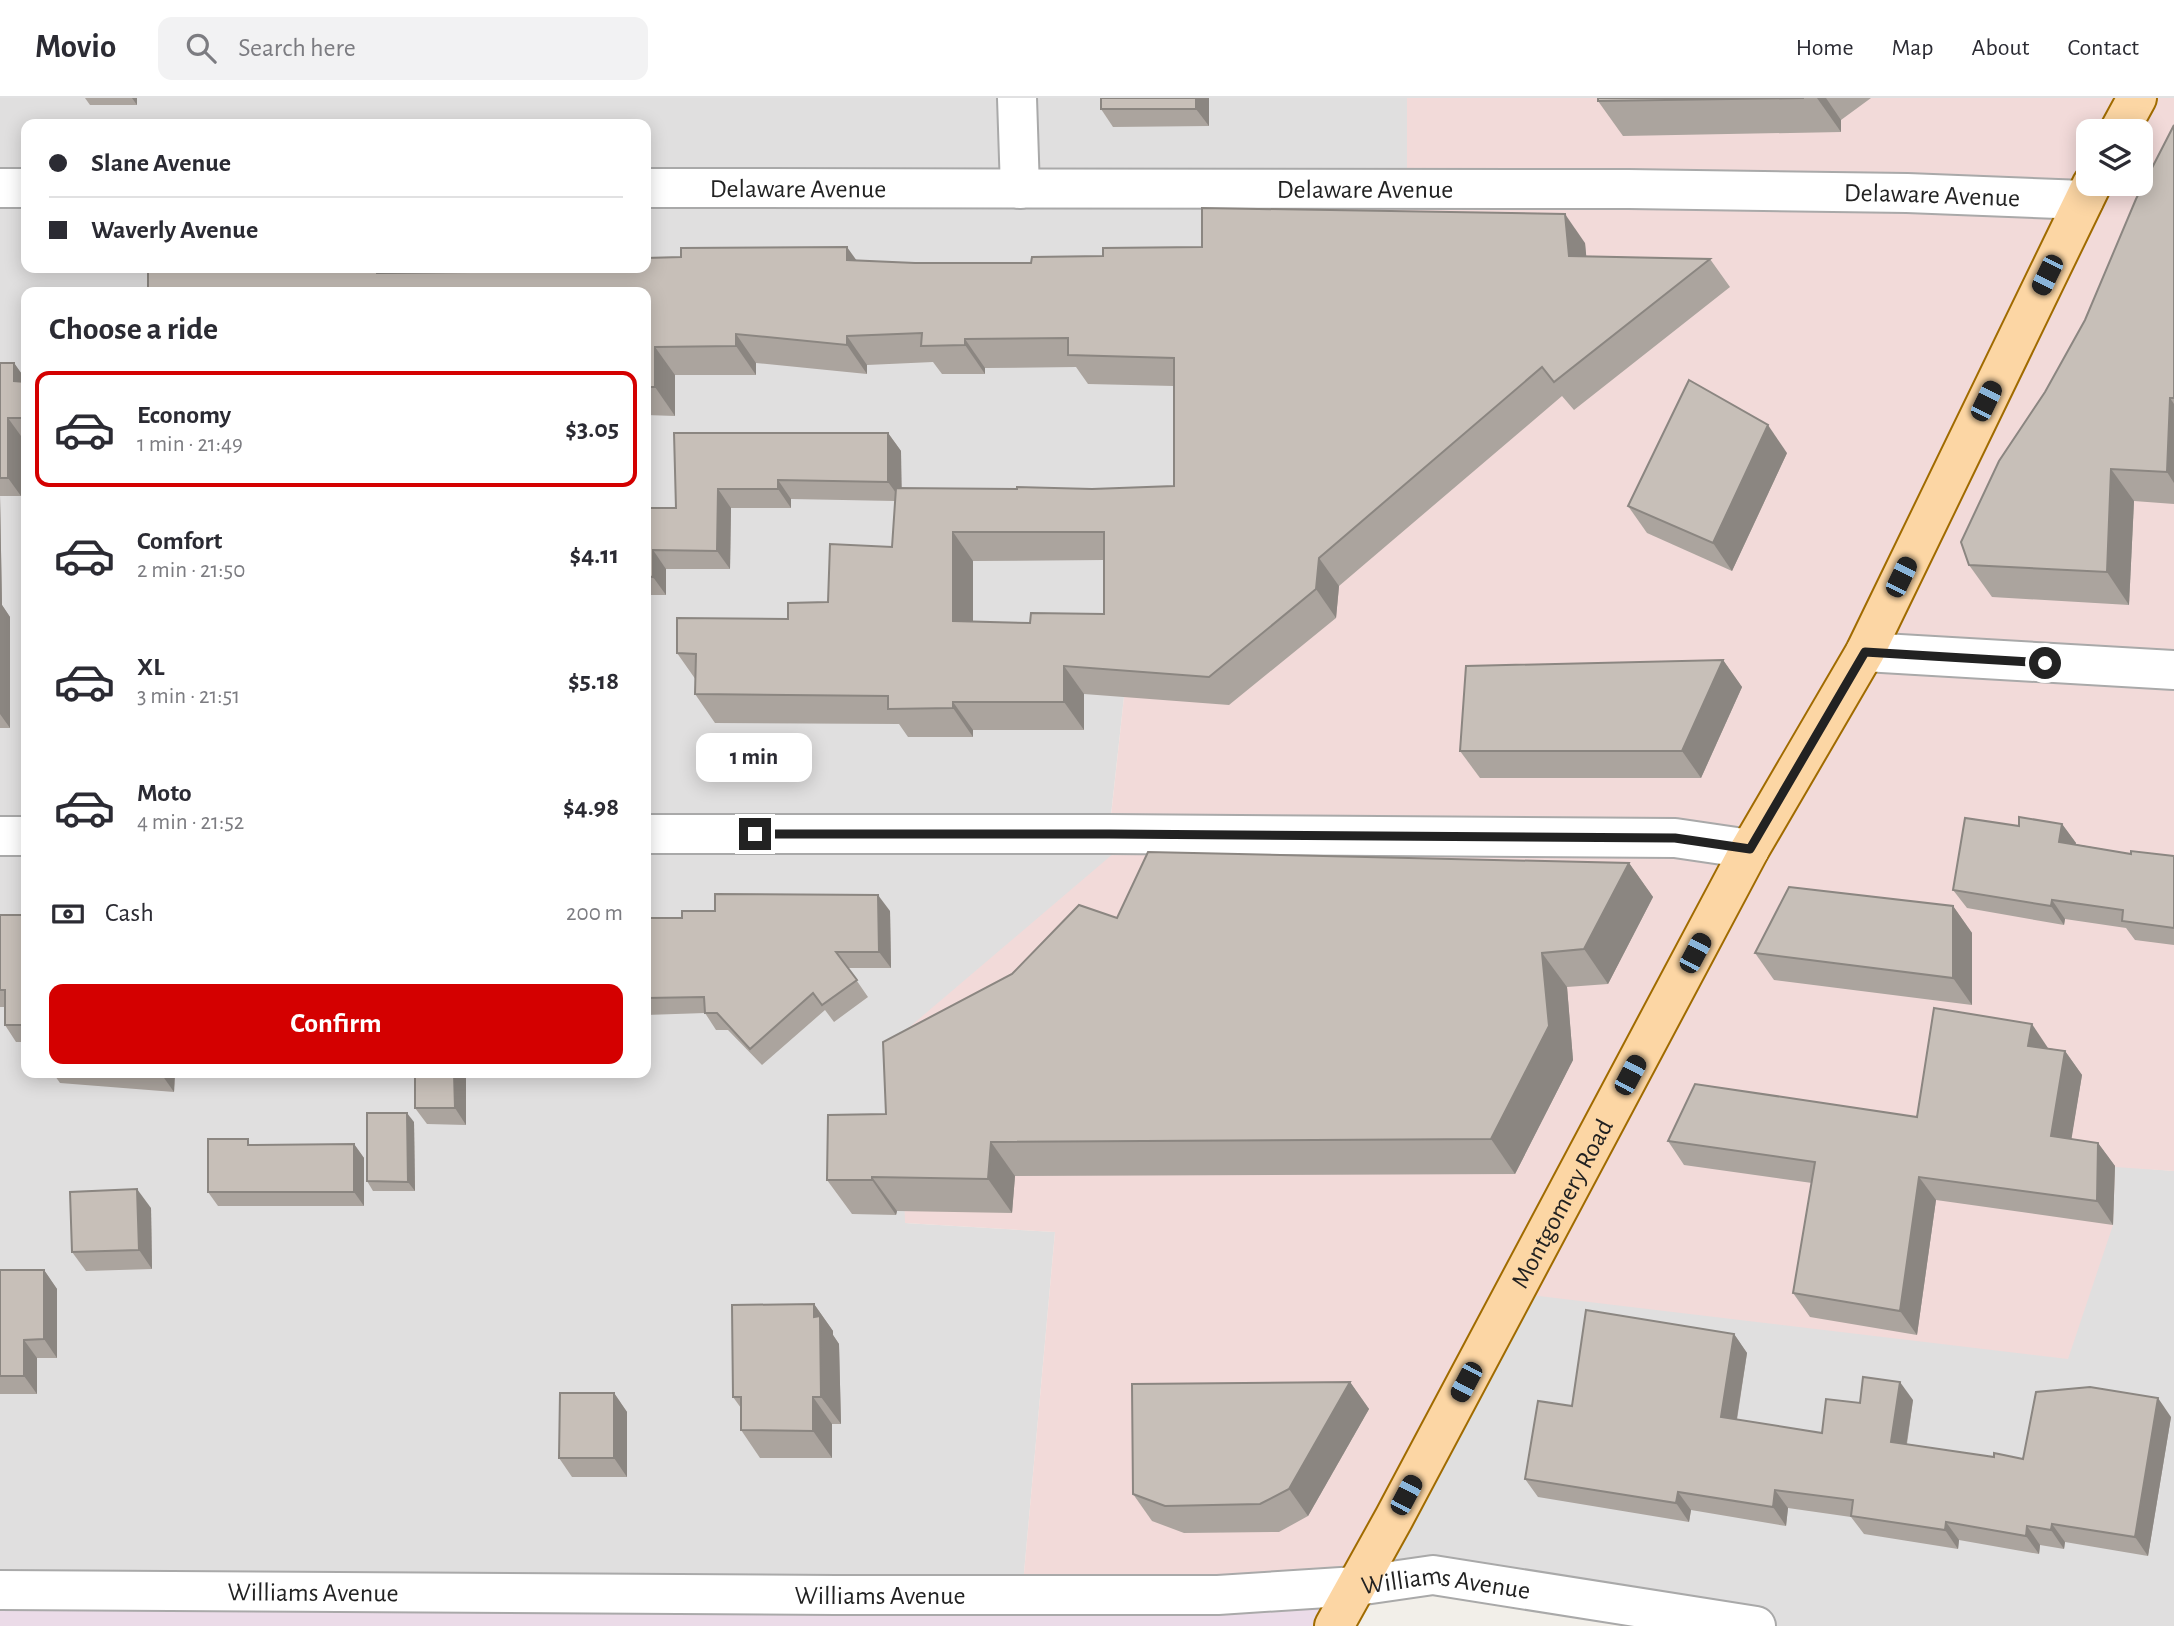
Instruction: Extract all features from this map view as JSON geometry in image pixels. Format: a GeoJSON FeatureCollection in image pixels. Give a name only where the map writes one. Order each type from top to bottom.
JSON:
{"type":"FeatureCollection","features":[{"type":"Feature","properties":{"kind":"main road"},"geometry":{"type":"LineString","coordinates":[[2126,119],[2137,98]]}},
{"type":"Feature","properties":{"kind":"main road","name":"Montgomery Road"},"geometry":{"type":"LineString","coordinates":[[1334,1626],[1750,849],[1865,652],[2086,196]]}},
{"type":"Feature","properties":{"kind":"street"},"geometry":{"type":"LineString","coordinates":[[1017,98],[1020,189]]}},
{"type":"Feature","properties":{"kind":"street"},"geometry":{"type":"LineString","coordinates":[[0,188],[21,188]]}},
{"type":"Feature","properties":{"kind":"street","name":"Delaware Avenue"},"geometry":{"type":"LineString","coordinates":[[651,188],[1629,188],[1907,193],[2076,192]]}},
{"type":"Feature","properties":{"kind":"street"},"geometry":{"type":"LineString","coordinates":[[1865,652],[2174,670]]}},
{"type":"Feature","properties":{"kind":"street"},"geometry":{"type":"LineString","coordinates":[[651,834],[1675,838],[1750,849]]}},
{"type":"Feature","properties":{"kind":"street"},"geometry":{"type":"LineString","coordinates":[[0,836],[21,836]]}},
{"type":"Feature","properties":{"kind":"street","name":"Williams Avenue"},"geometry":{"type":"LineString","coordinates":[[0,1590],[1219,1595],[1357,1587],[1433,1575],[1653,1618],[1756,1626]]}},
{"type":"Feature","properties":{"kind":"shaded area"},"geometry":{"type":"Polygon","coordinates":[[[0,98],[1407,98],[1407,190],[1222,237],[1223,454],[1124,697],[1109,833],[1134,835],[905,1223],[1055,1232],[1022,1595],[0,1591],[0,98]]]}},
{"type":"Feature","properties":{"kind":"shaded area"},"geometry":{"type":"Polygon","coordinates":[[[1407,98],[2174,98],[2174,1171],[2115,1167],[2113,1225],[2068,1359],[1514,1293],[1357,1586],[1022,1595],[1055,1232],[905,1223],[899,1036],[1134,836],[1109,834],[1124,697],[1227,513],[1222,237],[1218,189],[1407,190],[1407,98]]]}},
{"type":"Feature","properties":{"kind":"shaded area"},"geometry":{"type":"Polygon","coordinates":[[[2115,1166],[2174,1171],[2174,1626],[1652,1626],[1655,1611],[1357,1586],[1514,1292],[2113,1225],[2115,1166]]]}},
{"type":"Feature","properties":{"kind":"shaded area"},"geometry":{"type":"Polygon","coordinates":[[[1357,1586],[1334,1626],[0,1626],[0,1591],[1357,1586]]]}},
{"type":"Feature","properties":{"kind":"building"},"geometry":{"type":"Polygon","coordinates":[[[1101,98],[1196,98],[1196,109],[1101,109],[1101,98]]]}},
{"type":"Feature","properties":{"kind":"building"},"geometry":{"type":"Polygon","coordinates":[[[1598,98],[1804,98],[1598,101],[1598,98]]]}},
{"type":"Feature","properties":{"kind":"building"},"geometry":{"type":"Polygon","coordinates":[[[2174,125],[2174,398],[2170,398],[2167,472],[2111,469],[2107,572],[1969,565],[1961,542],[1999,461],[2045,392],[2085,320],[2138,196],[2153,196],[2153,166],[2174,125]]]}},
{"type":"Feature","properties":{"kind":"building"},"geometry":{"type":"Polygon","coordinates":[[[1202,208],[1565,214],[1569,256],[1710,259],[1554,382],[1542,367],[1319,558],[1316,589],[1209,677],[1064,666],[1064,702],[953,702],[953,708],[888,709],[888,696],[695,694],[696,654],[677,653],[677,618],[788,619],[788,603],[828,602],[830,544],[892,547],[896,488],[1092,489],[1174,486],[1174,358],[1068,355],[1068,338],[965,339],[965,345],[921,346],[922,333],[847,336],[847,345],[736,334],[736,346],[655,347],[655,387],[651,387],[651,287],[148,287],[148,273],[651,273],[651,258],[681,257],[681,248],[847,247],[847,260],[1031,263],[1032,257],[1103,256],[1103,248],[1202,247],[1202,208]],[[953,532],[953,621],[1030,623],[1031,613],[1104,614],[1104,532],[953,532]]]}},
{"type":"Feature","properties":{"kind":"building"},"geometry":{"type":"Polygon","coordinates":[[[0,363],[14,363],[14,381],[21,382],[21,418],[8,418],[8,478],[0,478],[0,363]]]}},
{"type":"Feature","properties":{"kind":"building"},"geometry":{"type":"Polygon","coordinates":[[[1689,380],[1768,425],[1713,543],[1628,506],[1689,380]]]}},
{"type":"Feature","properties":{"kind":"building"},"geometry":{"type":"Polygon","coordinates":[[[674,433],[888,433],[888,482],[778,480],[778,489],[718,489],[717,551],[653,550],[651,577],[651,508],[676,508],[674,433]]]}},
{"type":"Feature","properties":{"kind":"building"},"geometry":{"type":"Polygon","coordinates":[[[1723,660],[1682,751],[1460,751],[1466,666],[1723,660]]]}},
{"type":"Feature","properties":{"kind":"building"},"geometry":{"type":"Polygon","coordinates":[[[2019,817],[2062,824],[2059,842],[2131,854],[2131,851],[2174,856],[2174,928],[2122,921],[2123,910],[2052,900],[2051,906],[1953,890],[1965,818],[2019,826],[2019,817]]]}},
{"type":"Feature","properties":{"kind":"building"},"geometry":{"type":"Polygon","coordinates":[[[1148,852],[1629,863],[1584,949],[1542,953],[1549,1026],[1491,1139],[991,1142],[988,1179],[872,1177],[872,1180],[827,1180],[828,1115],[886,1114],[883,1042],[1012,974],[1079,905],[1117,918],[1148,852]]]}},
{"type":"Feature","properties":{"kind":"building"},"geometry":{"type":"Polygon","coordinates":[[[1789,887],[1953,906],[1953,978],[1755,953],[1789,887]]]}},
{"type":"Feature","properties":{"kind":"building"},"geometry":{"type":"Polygon","coordinates":[[[715,894],[878,895],[879,952],[836,952],[857,980],[822,1005],[813,993],[750,1049],[717,1013],[705,1013],[704,997],[651,998],[651,918],[682,918],[682,911],[715,911],[715,894]]]}},
{"type":"Feature","properties":{"kind":"building"},"geometry":{"type":"Polygon","coordinates":[[[0,915],[21,915],[21,1025],[5,1025],[5,990],[0,990],[0,915]]]}},
{"type":"Feature","properties":{"kind":"building"},"geometry":{"type":"Polygon","coordinates":[[[1934,1008],[2032,1024],[2028,1046],[2065,1051],[2051,1136],[2098,1143],[2097,1201],[1919,1177],[1900,1311],[1793,1293],[1815,1162],[1668,1141],[1695,1084],[1917,1117],[1934,1008]]]}},
{"type":"Feature","properties":{"kind":"building"},"geometry":{"type":"Polygon","coordinates":[[[415,1078],[454,1078],[455,1108],[415,1108],[415,1078]]]}},
{"type":"Feature","properties":{"kind":"building"},"geometry":{"type":"Polygon","coordinates":[[[367,1113],[407,1113],[408,1182],[367,1181],[367,1113]]]}},
{"type":"Feature","properties":{"kind":"building"},"geometry":{"type":"Polygon","coordinates":[[[208,1139],[248,1139],[248,1145],[354,1144],[354,1192],[208,1192],[208,1139]]]}},
{"type":"Feature","properties":{"kind":"building"},"geometry":{"type":"Polygon","coordinates":[[[137,1189],[139,1250],[72,1252],[70,1192],[137,1189]]]}},
{"type":"Feature","properties":{"kind":"building"},"geometry":{"type":"Polygon","coordinates":[[[0,1270],[44,1270],[44,1339],[24,1340],[24,1376],[0,1376],[0,1270]]]}},
{"type":"Feature","properties":{"kind":"building"},"geometry":{"type":"Polygon","coordinates":[[[814,1304],[814,1317],[820,1316],[821,1397],[813,1397],[813,1431],[741,1430],[741,1397],[733,1397],[732,1305],[814,1304]]]}},
{"type":"Feature","properties":{"kind":"building"},"geometry":{"type":"Polygon","coordinates":[[[1586,1310],[1734,1334],[1721,1417],[1822,1433],[1826,1399],[1860,1403],[1863,1377],[1900,1382],[1891,1442],[1994,1457],[1994,1453],[2023,1459],[2036,1392],[2090,1387],[2158,1398],[2135,1537],[2052,1524],[2051,1530],[2027,1526],[2026,1536],[1946,1522],[1945,1530],[1851,1516],[1853,1500],[1775,1490],[1773,1507],[1678,1492],[1676,1503],[1525,1479],[1538,1401],[1572,1406],[1586,1310]]]}},
{"type":"Feature","properties":{"kind":"building"},"geometry":{"type":"Polygon","coordinates":[[[1350,1382],[1289,1489],[1260,1504],[1165,1506],[1133,1494],[1132,1384],[1350,1382]]]}},
{"type":"Feature","properties":{"kind":"building"},"geometry":{"type":"Polygon","coordinates":[[[560,1393],[614,1393],[614,1458],[559,1458],[560,1393]]]}},
{"type":"Feature","properties":{"kind":"route"},"geometry":{"type":"LineString","coordinates":[[755,834],[1675,838],[1750,849],[1865,652],[2045,663]]}}]}
